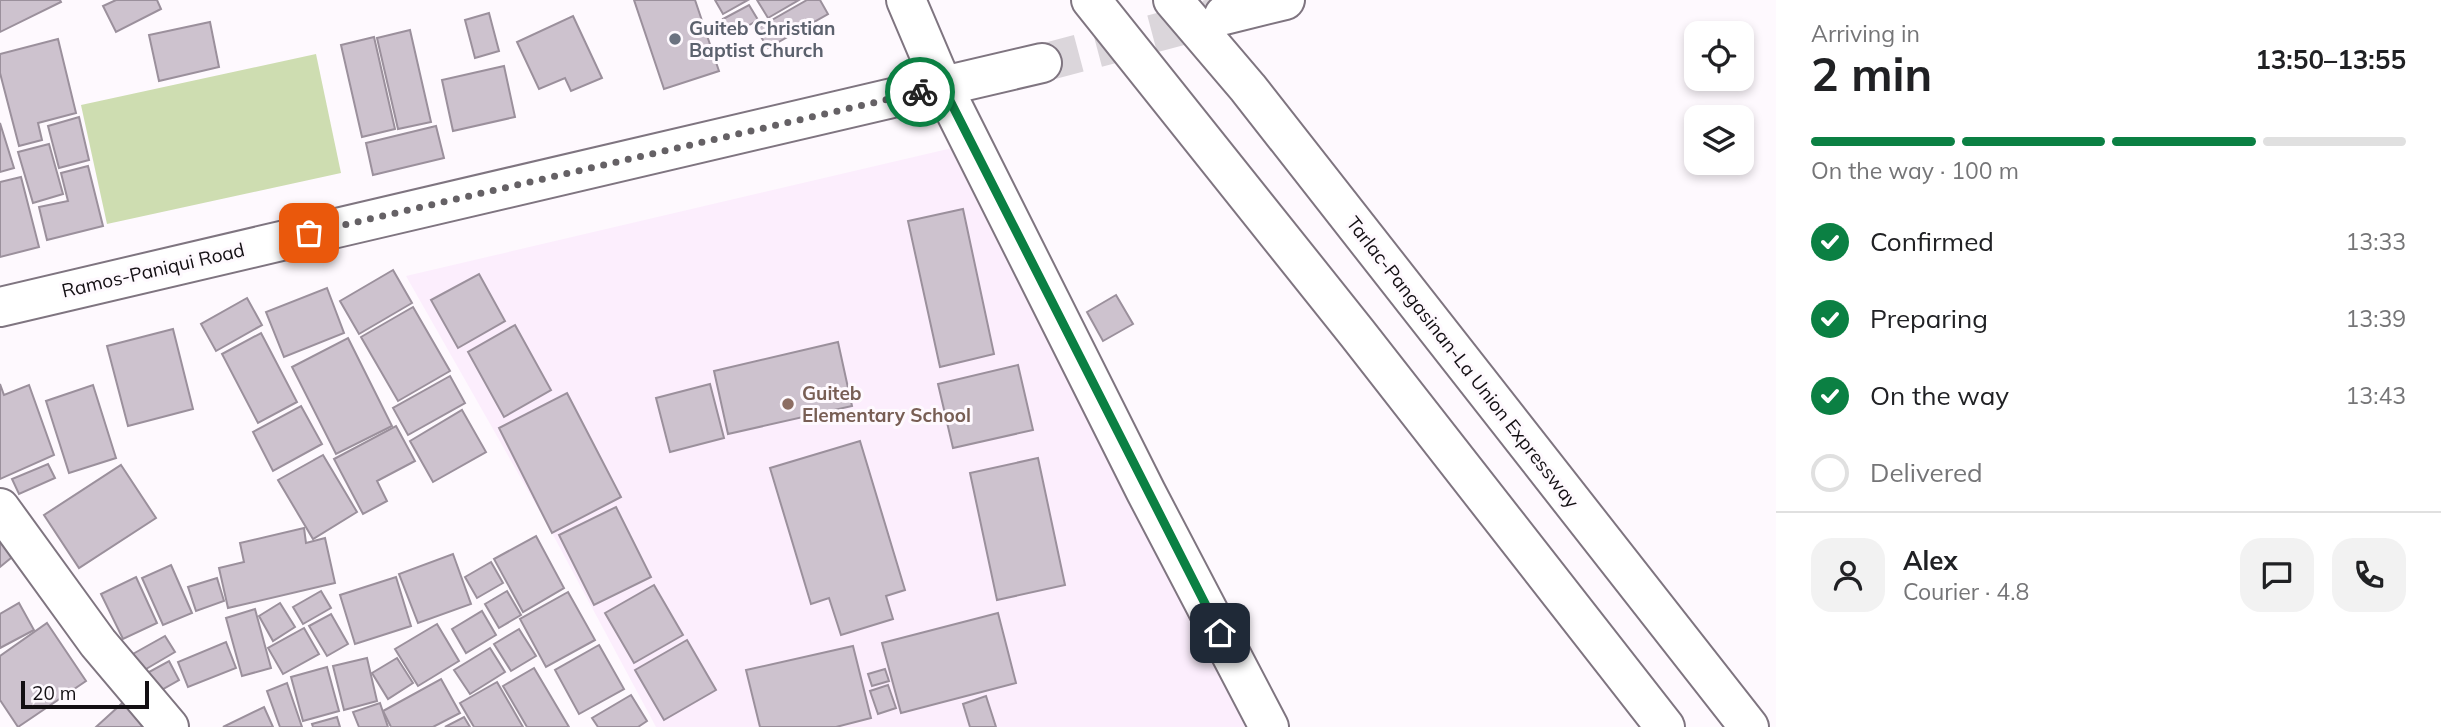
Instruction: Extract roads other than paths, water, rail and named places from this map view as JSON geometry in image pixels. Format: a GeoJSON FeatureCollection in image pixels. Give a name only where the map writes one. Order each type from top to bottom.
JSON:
{"type":"FeatureCollection","features":[{"type":"Feature","properties":{"kind":"main road"},"geometry":{"type":"LineString","coordinates":[[906,0],[943,87],[1146,492],[1269,727]]}},
{"type":"Feature","properties":{"kind":"main road"},"geometry":{"type":"LineString","coordinates":[[1091,0],[1665,727]]}},
{"type":"Feature","properties":{"kind":"main road","name":"Tarlac-Pangasinan-La Union Expressway"},"geometry":{"type":"LineString","coordinates":[[1173,0],[1248,88],[1749,727]]}},
{"type":"Feature","properties":{"kind":"main road"},"geometry":{"type":"LineString","coordinates":[[1224,15],[1285,0]]}},
{"type":"Feature","properties":{"kind":"main road","name":"Ramos-Paniqui Road"},"geometry":{"type":"LineString","coordinates":[[0,307],[1042,63]]}},
{"type":"Feature","properties":{"kind":"main road"},"geometry":{"type":"LineString","coordinates":[[0,508],[98,643],[169,727]]}},
{"type":"Feature","properties":{"kind":"tunnel"},"geometry":{"type":"LineString","coordinates":[[1042,63],[1223,15]]}},
{"type":"Feature","properties":{"kind":"place","name":"Guiteb Christian Baptist Church"},"geometry":{"type":"Point","coordinates":[675,39]}},
{"type":"Feature","properties":{"kind":"place","name":"Guiteb Elementary School"},"geometry":{"type":"Point","coordinates":[788,404]}}]}
